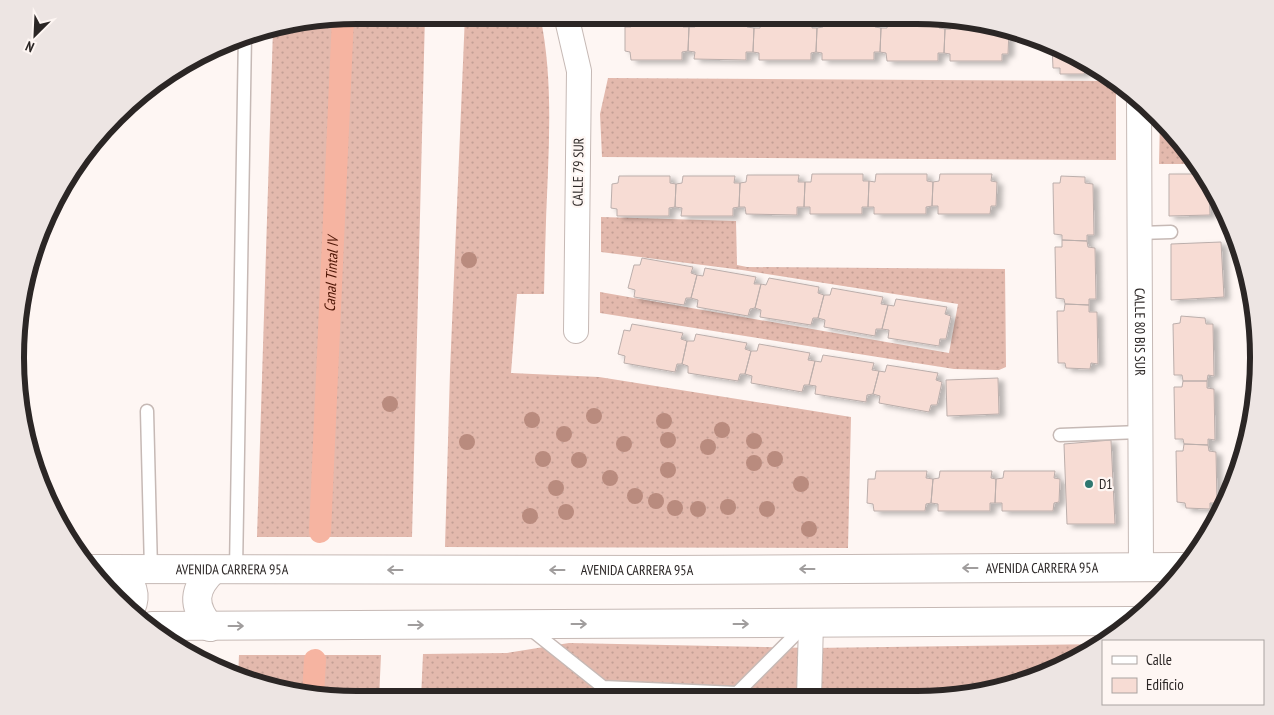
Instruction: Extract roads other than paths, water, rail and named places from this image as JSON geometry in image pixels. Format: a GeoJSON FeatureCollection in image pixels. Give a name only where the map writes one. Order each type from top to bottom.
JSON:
{"type":"FeatureCollection","features":[{"type":"Feature","properties":{"kind":"main road","name":"AVENIDA CARRERA 95A"},"geometry":{"type":"LineString","coordinates":[[100,569],[1176,567]]}},
{"type":"Feature","properties":{"kind":"main road"},"geometry":{"type":"LineString","coordinates":[[118,569],[132,586],[133,604]]}},
{"type":"Feature","properties":{"kind":"main road"},"geometry":{"type":"LineString","coordinates":[[210,627],[202,617],[196,603],[199,588],[204,579],[224,570]]}},
{"type":"Feature","properties":{"kind":"main road"},"geometry":{"type":"LineString","coordinates":[[160,626],[1120,622]]}},
{"type":"Feature","properties":{"kind":"street","name":"CALLE 79 SUR"},"geometry":{"type":"LineString","coordinates":[[568,24],[579,71],[576,331]]}},
{"type":"Feature","properties":{"kind":"street","name":"CALLE 80 BIS SUR"},"geometry":{"type":"LineString","coordinates":[[1139,109],[1141,568]]}},
{"type":"Feature","properties":{"kind":"street"},"geometry":{"type":"LineString","coordinates":[[806,624],[809,691]]}},
{"type":"Feature","properties":{"kind":"lane"},"geometry":{"type":"LineString","coordinates":[[224,570],[246,43]]}},
{"type":"Feature","properties":{"kind":"lane"},"geometry":{"type":"LineString","coordinates":[[1139,233],[1171,232]]}},
{"type":"Feature","properties":{"kind":"lane"},"geometry":{"type":"LineString","coordinates":[[147,411],[152,570]]}},
{"type":"Feature","properties":{"kind":"lane"},"geometry":{"type":"LineString","coordinates":[[1060,435],[1140,432]]}},
{"type":"Feature","properties":{"kind":"lane"},"geometry":{"type":"LineString","coordinates":[[739,691],[806,624]]}},
{"type":"Feature","properties":{"kind":"lane"},"geometry":{"type":"LineString","coordinates":[[525,625],[603,687],[692,691]]}},
{"type":"Feature","properties":{"kind":"waterway","name":"Canal Tintal IV"},"geometry":{"type":"LineString","coordinates":[[320,532],[343,24]]}},
{"type":"Feature","properties":{"kind":"waterway","name":"Canal Tintal IV"},"geometry":{"type":"LineString","coordinates":[[313,688],[315,660]]}},
{"type":"Feature","properties":{"kind":"place","name":"D1"},"geometry":{"type":"Point","coordinates":[1089,484]}}]}
